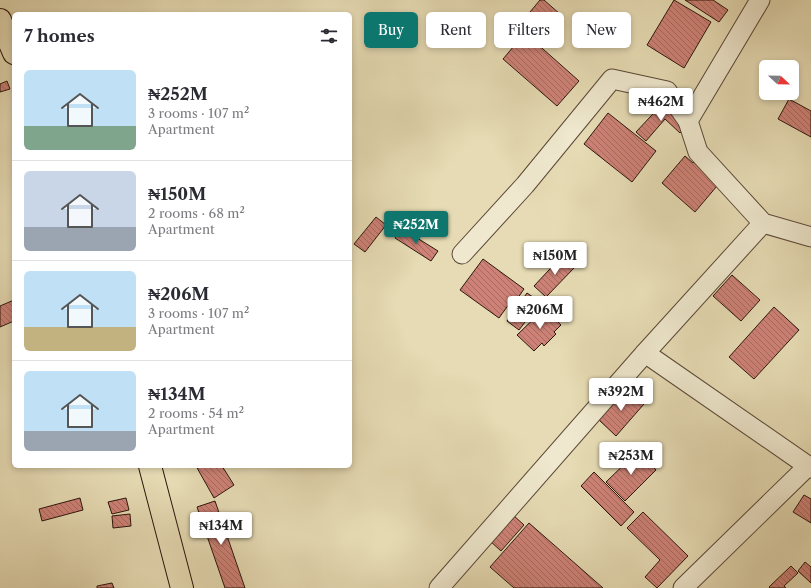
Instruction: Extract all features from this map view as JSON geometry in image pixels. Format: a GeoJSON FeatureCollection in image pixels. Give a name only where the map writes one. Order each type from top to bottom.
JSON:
{"type":"FeatureCollection","features":[{"type":"Feature","properties":{"kind":"main road"},"geometry":{"type":"LineString","coordinates":[[0,20],[12,48]]}},
{"type":"Feature","properties":{"kind":"main road"},"geometry":{"type":"LineString","coordinates":[[151,468],[182,588]]}},
{"type":"Feature","properties":{"kind":"street"},"geometry":{"type":"LineString","coordinates":[[688,121],[760,0]]}},
{"type":"Feature","properties":{"kind":"street"},"geometry":{"type":"LineString","coordinates":[[462,254],[525,185],[612,79],[667,91],[688,121],[698,152],[763,223],[811,237]]}},
{"type":"Feature","properties":{"kind":"street"},"geometry":{"type":"LineString","coordinates":[[439,588],[645,353],[763,223]]}},
{"type":"Feature","properties":{"kind":"street"},"geometry":{"type":"LineString","coordinates":[[645,353],[809,467],[683,588]]}},
{"type":"Feature","properties":{"kind":"building"},"geometry":{"type":"Polygon","coordinates":[[[540,0],[544,0],[558,12],[530,12],[540,0]]]}},
{"type":"Feature","properties":{"kind":"building"},"geometry":{"type":"Polygon","coordinates":[[[674,0],[711,22],[684,68],[647,45],[674,0]]]}},
{"type":"Feature","properties":{"kind":"building"},"geometry":{"type":"Polygon","coordinates":[[[685,0],[713,0],[728,10],[719,22],[685,0]]]}},
{"type":"Feature","properties":{"kind":"building"},"geometry":{"type":"Polygon","coordinates":[[[512,48],[542,48],[579,81],[557,106],[503,59],[512,48]]]}},
{"type":"Feature","properties":{"kind":"building"},"geometry":{"type":"Polygon","coordinates":[[[7,81],[10,89],[0,92],[0,84],[7,81]]]}},
{"type":"Feature","properties":{"kind":"building"},"geometry":{"type":"Polygon","coordinates":[[[788,100],[791,100],[811,111],[811,137],[778,119],[788,100]]]}},
{"type":"Feature","properties":{"kind":"building"},"geometry":{"type":"Polygon","coordinates":[[[664,102],[688,124],[680,133],[665,119],[646,141],[636,132],[664,102]]]}},
{"type":"Feature","properties":{"kind":"building"},"geometry":{"type":"Polygon","coordinates":[[[608,113],[656,151],[632,182],[584,144],[608,113]]]}},
{"type":"Feature","properties":{"kind":"building"},"geometry":{"type":"Polygon","coordinates":[[[685,156],[693,163],[696,160],[711,173],[708,177],[717,186],[695,212],[662,183],[685,156]]]}},
{"type":"Feature","properties":{"kind":"building"},"geometry":{"type":"Polygon","coordinates":[[[376,217],[386,225],[365,252],[354,244],[376,217]]]}},
{"type":"Feature","properties":{"kind":"building"},"geometry":{"type":"Polygon","coordinates":[[[401,228],[438,251],[431,261],[395,238],[401,228]]]}},
{"type":"Feature","properties":{"kind":"building"},"geometry":{"type":"Polygon","coordinates":[[[563,255],[575,267],[546,297],[534,286],[563,255]]]}},
{"type":"Feature","properties":{"kind":"building"},"geometry":{"type":"Polygon","coordinates":[[[483,259],[524,289],[515,302],[512,300],[499,318],[460,290],[483,259]]]}},
{"type":"Feature","properties":{"kind":"building"},"geometry":{"type":"Polygon","coordinates":[[[732,275],[760,300],[741,321],[713,296],[732,275]]]}},
{"type":"Feature","properties":{"kind":"building"},"geometry":{"type":"Polygon","coordinates":[[[527,293],[540,302],[519,330],[507,321],[527,293]]]}},
{"type":"Feature","properties":{"kind":"building"},"geometry":{"type":"Polygon","coordinates":[[[12,301],[12,322],[0,327],[0,306],[12,301]]]}},
{"type":"Feature","properties":{"kind":"building"},"geometry":{"type":"Polygon","coordinates":[[[774,307],[799,330],[754,379],[729,357],[774,307]]]}},
{"type":"Feature","properties":{"kind":"building"},"geometry":{"type":"Polygon","coordinates":[[[545,308],[561,325],[554,332],[556,334],[544,346],[542,343],[534,351],[517,335],[545,308]]]}},
{"type":"Feature","properties":{"kind":"building"},"geometry":{"type":"Polygon","coordinates":[[[627,388],[644,404],[616,436],[598,419],[627,388]]]}},
{"type":"Feature","properties":{"kind":"building"},"geometry":{"type":"Polygon","coordinates":[[[638,451],[656,470],[625,501],[606,482],[638,451]]]}},
{"type":"Feature","properties":{"kind":"building"},"geometry":{"type":"Polygon","coordinates":[[[197,468],[223,468],[234,485],[214,498],[197,468]]]}},
{"type":"Feature","properties":{"kind":"building"},"geometry":{"type":"Polygon","coordinates":[[[594,472],[634,512],[621,526],[581,486],[594,472]]]}},
{"type":"Feature","properties":{"kind":"building"},"geometry":{"type":"Polygon","coordinates":[[[804,495],[811,499],[811,523],[793,512],[804,495]]]}},
{"type":"Feature","properties":{"kind":"building"},"geometry":{"type":"Polygon","coordinates":[[[80,498],[83,510],[42,521],[39,509],[80,498]]]}},
{"type":"Feature","properties":{"kind":"building"},"geometry":{"type":"Polygon","coordinates":[[[126,498],[129,510],[112,514],[108,502],[126,498]]]}},
{"type":"Feature","properties":{"kind":"building"},"geometry":{"type":"Polygon","coordinates":[[[215,501],[245,588],[225,588],[197,507],[215,501]]]}},
{"type":"Feature","properties":{"kind":"building"},"geometry":{"type":"Polygon","coordinates":[[[643,512],[688,556],[657,588],[645,577],[660,560],[627,528],[643,512]]]}},
{"type":"Feature","properties":{"kind":"building"},"geometry":{"type":"Polygon","coordinates":[[[130,514],[131,526],[113,528],[112,516],[130,514]]]}},
{"type":"Feature","properties":{"kind":"building"},"geometry":{"type":"Polygon","coordinates":[[[513,515],[524,525],[501,551],[490,541],[513,515]]]}},
{"type":"Feature","properties":{"kind":"building"},"geometry":{"type":"Polygon","coordinates":[[[529,523],[603,588],[514,588],[490,567],[529,523]]]}},
{"type":"Feature","properties":{"kind":"building"},"geometry":{"type":"Polygon","coordinates":[[[805,562],[811,567],[811,583],[798,571],[805,562]]]}},
{"type":"Feature","properties":{"kind":"building"},"geometry":{"type":"Polygon","coordinates":[[[791,566],[798,573],[784,586],[786,588],[769,587],[791,566]]]}},
{"type":"Feature","properties":{"kind":"building"},"geometry":{"type":"Polygon","coordinates":[[[112,583],[114,588],[97,588],[97,586],[112,583]]]}}]}
